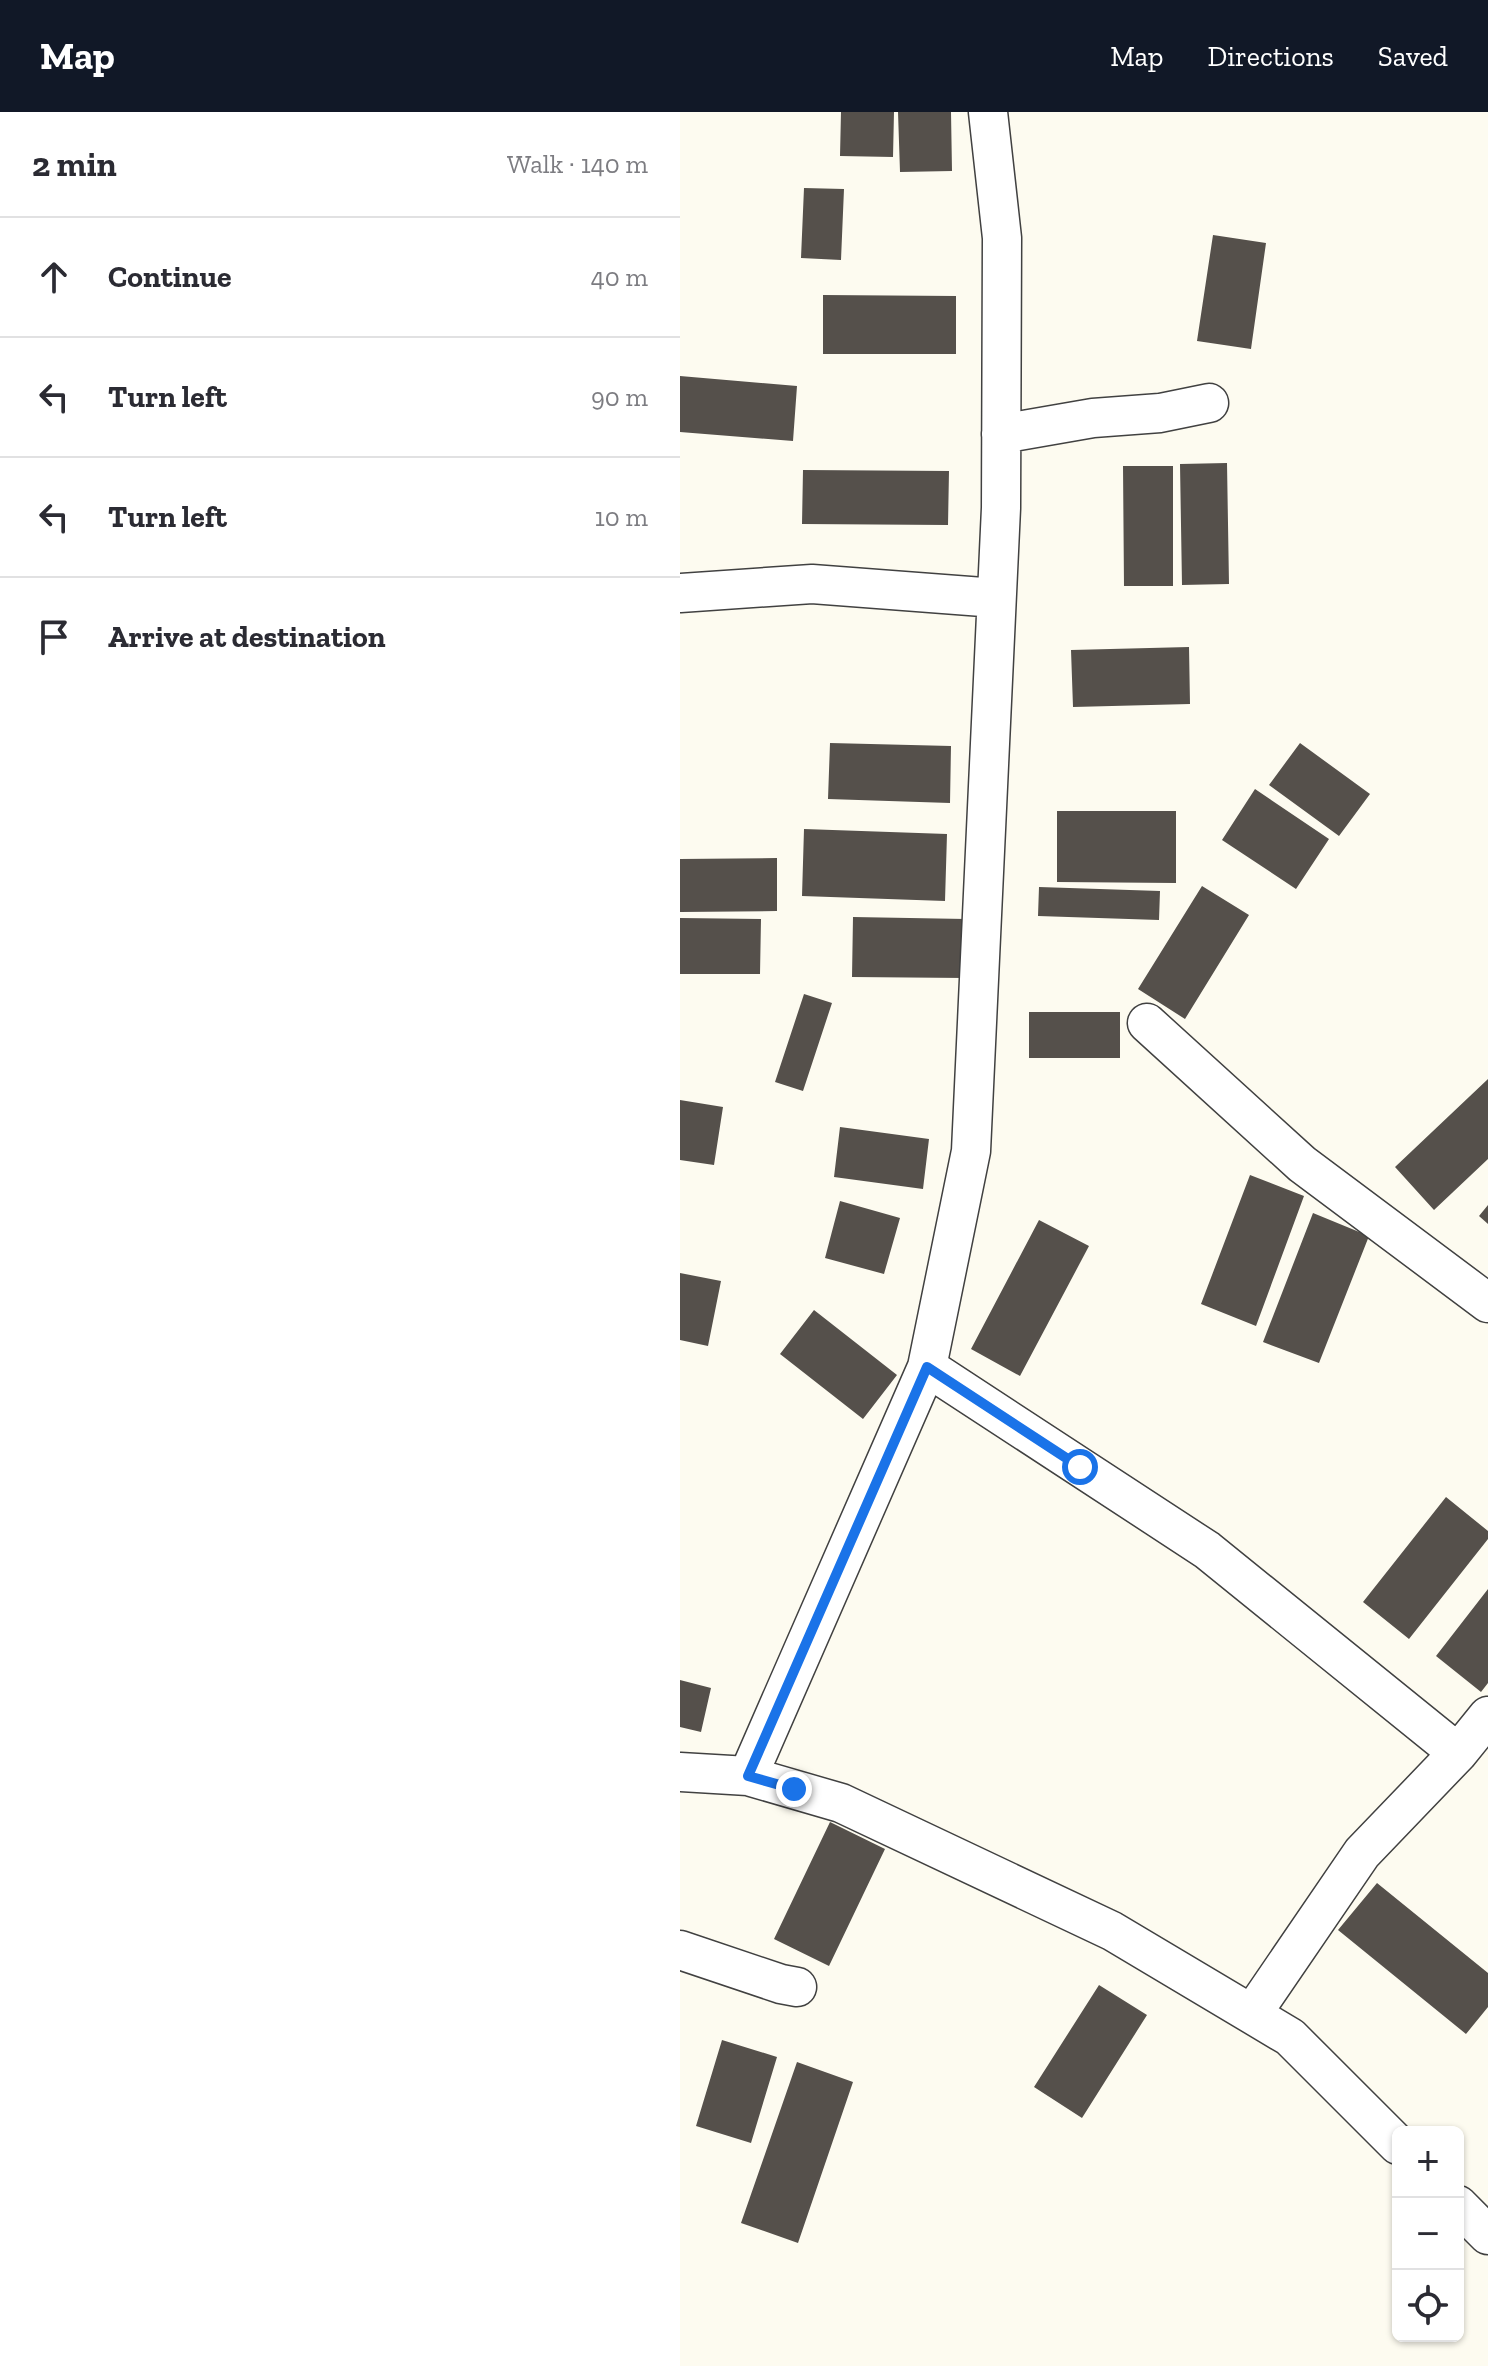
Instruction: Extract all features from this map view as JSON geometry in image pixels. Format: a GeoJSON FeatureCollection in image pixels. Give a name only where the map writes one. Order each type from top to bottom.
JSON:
{"type":"FeatureCollection","features":[{"type":"Feature","properties":{"kind":"street"},"geometry":{"type":"LineString","coordinates":[[748,1776],[927,1367],[971,1151],[1001,508],[1002,238],[988,112]]}},
{"type":"Feature","properties":{"kind":"street"},"geometry":{"type":"LineString","coordinates":[[1001,434],[1093,418],[1160,413],[1209,403]]}},
{"type":"Feature","properties":{"kind":"street"},"geometry":{"type":"LineString","coordinates":[[680,593],[812,584],[996,598]]}},
{"type":"Feature","properties":{"kind":"street"},"geometry":{"type":"LineString","coordinates":[[1147,1023],[1302,1164],[1488,1303]]}},
{"type":"Feature","properties":{"kind":"street"},"geometry":{"type":"LineString","coordinates":[[927,1367],[1207,1550],[1458,1753]]}},
{"type":"Feature","properties":{"kind":"street"},"geometry":{"type":"LineString","coordinates":[[1252,2014],[1362,1853],[1458,1753],[1488,1716]]}},
{"type":"Feature","properties":{"kind":"street"},"geometry":{"type":"LineString","coordinates":[[680,1772],[748,1776],[841,1803],[1112,1931],[1290,2037],[1392,2139]]}},
{"type":"Feature","properties":{"kind":"street"},"geometry":{"type":"LineString","coordinates":[[680,1950],[797,1987]]}},
{"type":"Feature","properties":{"kind":"street"},"geometry":{"type":"LineString","coordinates":[[1464,2211],[1488,2235]]}},
{"type":"Feature","properties":{"kind":"building"},"geometry":{"type":"Polygon","coordinates":[[[841,112],[894,112],[893,157],[840,156],[841,112]]]}},
{"type":"Feature","properties":{"kind":"building"},"geometry":{"type":"Polygon","coordinates":[[[898,112],[951,112],[952,171],[900,172],[898,112]]]}},
{"type":"Feature","properties":{"kind":"building"},"geometry":{"type":"Polygon","coordinates":[[[804,188],[844,189],[841,260],[801,258],[804,188]]]}},
{"type":"Feature","properties":{"kind":"building"},"geometry":{"type":"Polygon","coordinates":[[[1213,235],[1266,243],[1251,349],[1197,341],[1213,235]]]}},
{"type":"Feature","properties":{"kind":"building"},"geometry":{"type":"Polygon","coordinates":[[[823,295],[956,296],[956,354],[823,354],[823,295]]]}},
{"type":"Feature","properties":{"kind":"building"},"geometry":{"type":"Polygon","coordinates":[[[680,376],[797,386],[793,441],[680,432],[680,376]]]}},
{"type":"Feature","properties":{"kind":"building"},"geometry":{"type":"Polygon","coordinates":[[[1227,463],[1229,584],[1182,585],[1180,464],[1227,463]]]}},
{"type":"Feature","properties":{"kind":"building"},"geometry":{"type":"Polygon","coordinates":[[[1123,466],[1173,466],[1173,586],[1124,586],[1123,466]]]}},
{"type":"Feature","properties":{"kind":"building"},"geometry":{"type":"Polygon","coordinates":[[[803,470],[949,471],[948,525],[802,524],[803,470]]]}},
{"type":"Feature","properties":{"kind":"building"},"geometry":{"type":"Polygon","coordinates":[[[1189,647],[1190,704],[1073,707],[1071,650],[1189,647]]]}},
{"type":"Feature","properties":{"kind":"building"},"geometry":{"type":"Polygon","coordinates":[[[830,743],[951,746],[950,803],[828,799],[830,743]]]}},
{"type":"Feature","properties":{"kind":"building"},"geometry":{"type":"Polygon","coordinates":[[[1300,743],[1370,794],[1339,836],[1269,785],[1300,743]]]}},
{"type":"Feature","properties":{"kind":"building"},"geometry":{"type":"Polygon","coordinates":[[[1255,789],[1329,839],[1296,889],[1222,840],[1255,789]]]}},
{"type":"Feature","properties":{"kind":"building"},"geometry":{"type":"Polygon","coordinates":[[[1057,811],[1176,811],[1176,883],[1057,882],[1057,811]]]}},
{"type":"Feature","properties":{"kind":"building"},"geometry":{"type":"Polygon","coordinates":[[[804,829],[947,834],[945,901],[802,896],[804,829]]]}},
{"type":"Feature","properties":{"kind":"building"},"geometry":{"type":"Polygon","coordinates":[[[777,858],[777,911],[680,912],[680,859],[777,858]]]}},
{"type":"Feature","properties":{"kind":"building"},"geometry":{"type":"Polygon","coordinates":[[[1202,886],[1249,915],[1185,1019],[1138,989],[1202,886]]]}},
{"type":"Feature","properties":{"kind":"building"},"geometry":{"type":"Polygon","coordinates":[[[1039,887],[1160,891],[1159,920],[1038,916],[1039,887]]]}},
{"type":"Feature","properties":{"kind":"building"},"geometry":{"type":"Polygon","coordinates":[[[853,917],[966,919],[965,978],[852,977],[853,917]]]}},
{"type":"Feature","properties":{"kind":"building"},"geometry":{"type":"Polygon","coordinates":[[[680,918],[761,919],[760,974],[680,974],[680,918]]]}},
{"type":"Feature","properties":{"kind":"building"},"geometry":{"type":"Polygon","coordinates":[[[804,994],[832,1003],[803,1091],[775,1082],[804,994]]]}},
{"type":"Feature","properties":{"kind":"building"},"geometry":{"type":"Polygon","coordinates":[[[1029,1012],[1120,1012],[1120,1058],[1029,1058],[1029,1012]]]}},
{"type":"Feature","properties":{"kind":"building"},"geometry":{"type":"Polygon","coordinates":[[[1488,1079],[1488,1159],[1434,1210],[1395,1167],[1488,1079]]]}},
{"type":"Feature","properties":{"kind":"building"},"geometry":{"type":"Polygon","coordinates":[[[680,1100],[723,1107],[714,1165],[680,1160],[680,1100]]]}},
{"type":"Feature","properties":{"kind":"building"},"geometry":{"type":"Polygon","coordinates":[[[840,1127],[929,1139],[923,1189],[834,1177],[840,1127]]]}},
{"type":"Feature","properties":{"kind":"building"},"geometry":{"type":"Polygon","coordinates":[[[1250,1175],[1304,1196],[1256,1326],[1201,1304],[1250,1175]]]}},
{"type":"Feature","properties":{"kind":"building"},"geometry":{"type":"Polygon","coordinates":[[[840,1201],[900,1218],[884,1274],[825,1258],[840,1201]]]}},
{"type":"Feature","properties":{"kind":"building"},"geometry":{"type":"Polygon","coordinates":[[[1488,1205],[1488,1224],[1479,1216],[1488,1205]]]}},
{"type":"Feature","properties":{"kind":"building"},"geometry":{"type":"Polygon","coordinates":[[[1313,1213],[1369,1236],[1319,1363],[1263,1342],[1313,1213]]]}},
{"type":"Feature","properties":{"kind":"building"},"geometry":{"type":"Polygon","coordinates":[[[1039,1220],[1089,1246],[1020,1376],[971,1349],[1039,1220]]]}},
{"type":"Feature","properties":{"kind":"building"},"geometry":{"type":"Polygon","coordinates":[[[680,1273],[721,1281],[708,1346],[680,1340],[680,1273]]]}},
{"type":"Feature","properties":{"kind":"building"},"geometry":{"type":"Polygon","coordinates":[[[814,1310],[897,1375],[863,1419],[780,1354],[814,1310]]]}},
{"type":"Feature","properties":{"kind":"building"},"geometry":{"type":"Polygon","coordinates":[[[1446,1497],[1488,1531],[1488,1539],[1409,1639],[1363,1602],[1446,1497]]]}},
{"type":"Feature","properties":{"kind":"building"},"geometry":{"type":"Polygon","coordinates":[[[1488,1589],[1488,1683],[1481,1692],[1436,1656],[1488,1589]]]}},
{"type":"Feature","properties":{"kind":"building"},"geometry":{"type":"Polygon","coordinates":[[[680,1680],[711,1688],[701,1732],[680,1727],[680,1680]]]}},
{"type":"Feature","properties":{"kind":"building"},"geometry":{"type":"Polygon","coordinates":[[[830,1822],[885,1849],[829,1966],[774,1939],[830,1822]]]}},
{"type":"Feature","properties":{"kind":"building"},"geometry":{"type":"Polygon","coordinates":[[[1377,1883],[1488,1973],[1488,2007],[1466,2034],[1338,1930],[1377,1883]]]}},
{"type":"Feature","properties":{"kind":"building"},"geometry":{"type":"Polygon","coordinates":[[[1099,1985],[1147,2015],[1082,2118],[1034,2087],[1099,1985]]]}},
{"type":"Feature","properties":{"kind":"building"},"geometry":{"type":"Polygon","coordinates":[[[722,2040],[777,2057],[751,2143],[696,2126],[722,2040]]]}},
{"type":"Feature","properties":{"kind":"building"},"geometry":{"type":"Polygon","coordinates":[[[797,2062],[853,2082],[798,2243],[741,2223],[797,2062]]]}},
{"type":"Feature","properties":{"kind":"route"},"geometry":{"type":"LineString","coordinates":[[794,1789],[748,1776],[927,1367],[1080,1467]]}}]}
